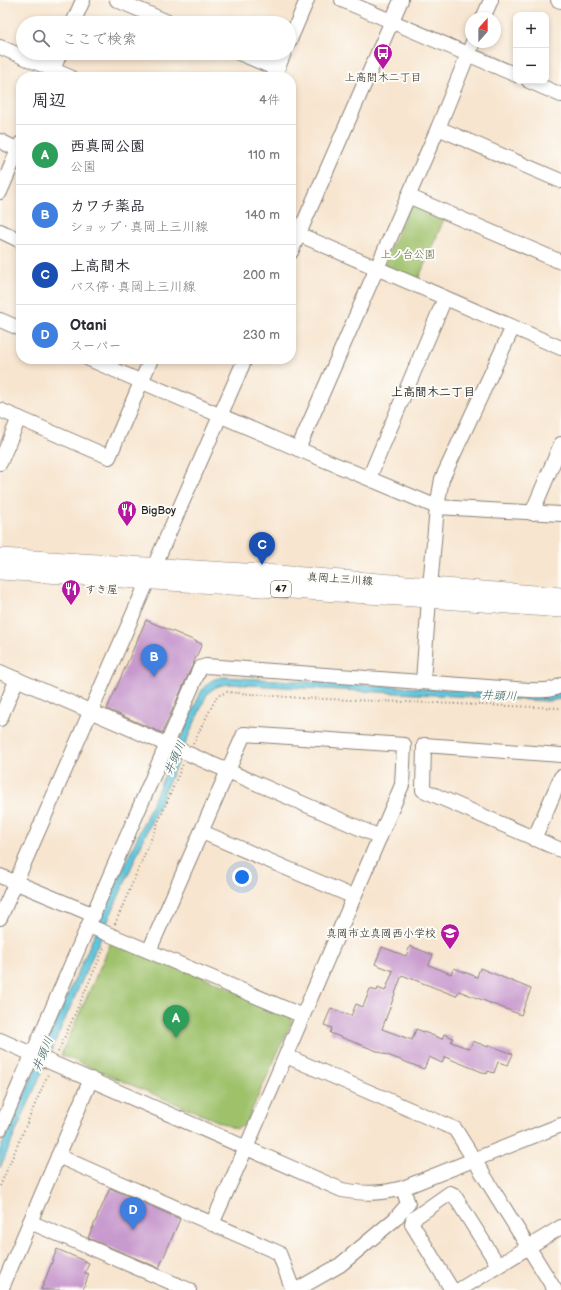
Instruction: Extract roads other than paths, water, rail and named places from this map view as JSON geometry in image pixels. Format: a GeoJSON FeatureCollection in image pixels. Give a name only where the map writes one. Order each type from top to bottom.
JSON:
{"type":"FeatureCollection","features":[{"type":"Feature","properties":{"kind":"main road","name":"真岡上三川線"},"geometry":{"type":"LineString","coordinates":[[0,558],[150,573],[429,592],[561,596]]}},
{"type":"Feature","properties":{"kind":"main road","name":"真岡上三川線"},"geometry":{"type":"LineString","coordinates":[[0,571],[150,573]]}},
{"type":"Feature","properties":{"kind":"main road","name":"真岡上三川線"},"geometry":{"type":"LineString","coordinates":[[429,592],[561,609]]}},
{"type":"Feature","properties":{"kind":"street"},"geometry":{"type":"LineString","coordinates":[[76,16],[83,0]]}},
{"type":"Feature","properties":{"kind":"street"},"geometry":{"type":"LineString","coordinates":[[118,0],[154,16]]}},
{"type":"Feature","properties":{"kind":"street"},"geometry":{"type":"LineString","coordinates":[[296,26],[307,0]]}},
{"type":"Feature","properties":{"kind":"street"},"geometry":{"type":"LineString","coordinates":[[342,0],[392,22],[465,46]]}},
{"type":"Feature","properties":{"kind":"street"},"geometry":{"type":"LineString","coordinates":[[296,231],[401,0]]}},
{"type":"Feature","properties":{"kind":"street"},"geometry":{"type":"LineString","coordinates":[[486,12],[491,0]]}},
{"type":"Feature","properties":{"kind":"street"},"geometry":{"type":"LineString","coordinates":[[0,47],[16,55]]}},
{"type":"Feature","properties":{"kind":"street"},"geometry":{"type":"LineString","coordinates":[[298,449],[438,128],[470,48],[513,73]]}},
{"type":"Feature","properties":{"kind":"street"},"geometry":{"type":"LineString","coordinates":[[26,60],[49,72]]}},
{"type":"Feature","properties":{"kind":"street"},"geometry":{"type":"LineString","coordinates":[[51,72],[57,60]]}},
{"type":"Feature","properties":{"kind":"street"},"geometry":{"type":"LineString","coordinates":[[252,60],[273,72]]}},
{"type":"Feature","properties":{"kind":"street"},"geometry":{"type":"LineString","coordinates":[[275,72],[281,60]]}},
{"type":"Feature","properties":{"kind":"street"},"geometry":{"type":"LineString","coordinates":[[536,84],[561,95]]}},
{"type":"Feature","properties":{"kind":"street"},"geometry":{"type":"LineString","coordinates":[[438,128],[561,181]]}},
{"type":"Feature","properties":{"kind":"street"},"geometry":{"type":"LineString","coordinates":[[0,141],[16,147]]}},
{"type":"Feature","properties":{"kind":"street"},"geometry":{"type":"LineString","coordinates":[[0,192],[16,157]]}},
{"type":"Feature","properties":{"kind":"street"},"geometry":{"type":"LineString","coordinates":[[408,196],[561,262]]}},
{"type":"Feature","properties":{"kind":"street"},"geometry":{"type":"LineString","coordinates":[[0,231],[16,238]]}},
{"type":"Feature","properties":{"kind":"street"},"geometry":{"type":"LineString","coordinates":[[296,233],[561,348]]}},
{"type":"Feature","properties":{"kind":"street"},"geometry":{"type":"LineString","coordinates":[[369,478],[445,298]]}},
{"type":"Feature","properties":{"kind":"street"},"geometry":{"type":"LineString","coordinates":[[0,320],[16,327]]}},
{"type":"Feature","properties":{"kind":"street"},"geometry":{"type":"LineString","coordinates":[[423,681],[429,592],[437,507],[442,479],[513,327]]}},
{"type":"Feature","properties":{"kind":"street"},"geometry":{"type":"LineString","coordinates":[[100,364],[437,507],[561,514]]}},
{"type":"Feature","properties":{"kind":"street"},"geometry":{"type":"LineString","coordinates":[[0,410],[109,457],[149,364]]}},
{"type":"Feature","properties":{"kind":"street"},"geometry":{"type":"LineString","coordinates":[[0,918],[243,364]]}},
{"type":"Feature","properties":{"kind":"street"},"geometry":{"type":"LineString","coordinates":[[0,463],[19,418]]}},
{"type":"Feature","properties":{"kind":"street"},"geometry":{"type":"LineString","coordinates":[[532,513],[561,444]]}},
{"type":"Feature","properties":{"kind":"street"},"geometry":{"type":"LineString","coordinates":[[0,1129],[92,920],[200,668],[206,666],[540,690],[558,688],[561,685]]}},
{"type":"Feature","properties":{"kind":"street"},"geometry":{"type":"LineString","coordinates":[[0,672],[91,710],[380,837]]}},
{"type":"Feature","properties":{"kind":"street"},"geometry":{"type":"LineString","coordinates":[[0,719],[17,679]]}},
{"type":"Feature","properties":{"kind":"street"},"geometry":{"type":"LineString","coordinates":[[149,951],[244,734],[404,745],[402,785],[212,1224]]}},
{"type":"Feature","properties":{"kind":"street"},"geometry":{"type":"LineString","coordinates":[[561,755],[424,745],[422,790],[561,850]]}},
{"type":"Feature","properties":{"kind":"street"},"geometry":{"type":"LineString","coordinates":[[534,839],[561,777]]}},
{"type":"Feature","properties":{"kind":"street"},"geometry":{"type":"LineString","coordinates":[[202,832],[354,897]]}},
{"type":"Feature","properties":{"kind":"street"},"geometry":{"type":"LineString","coordinates":[[0,876],[92,920],[110,934],[303,1016]]}},
{"type":"Feature","properties":{"kind":"street"},"geometry":{"type":"LineString","coordinates":[[0,1040],[342,1190],[355,1192],[386,1193],[403,1188],[561,1125]]}},
{"type":"Feature","properties":{"kind":"street"},"geometry":{"type":"LineString","coordinates":[[286,1056],[454,1129],[555,1290]]}},
{"type":"Feature","properties":{"kind":"street"},"geometry":{"type":"LineString","coordinates":[[1,1290],[90,1079]]}},
{"type":"Feature","properties":{"kind":"street"},"geometry":{"type":"LineString","coordinates":[[58,1156],[279,1253],[293,1290]]}},
{"type":"Feature","properties":{"kind":"street"},"geometry":{"type":"LineString","coordinates":[[296,1290],[340,1265],[395,1219],[408,1204],[403,1188]]}},
{"type":"Feature","properties":{"kind":"street"},"geometry":{"type":"LineString","coordinates":[[452,1290],[412,1224],[414,1219],[450,1193],[454,1194],[498,1265]]}},
{"type":"Feature","properties":{"kind":"street"},"geometry":{"type":"LineString","coordinates":[[30,1222],[189,1290]]}},
{"type":"Feature","properties":{"kind":"street"},"geometry":{"type":"LineString","coordinates":[[459,1290],[561,1226]]}},
{"type":"Feature","properties":{"kind":"water","name":"井頭川"},"geometry":{"type":"Polygon","coordinates":[[[223,677],[547,695],[561,691],[561,699],[548,701],[229,684],[214,688],[207,694],[0,1168],[0,1150],[201,692],[210,682],[223,677]]]}},
{"type":"Feature","properties":{"kind":"place","name":"上高間木二丁目"},"geometry":{"type":"Point","coordinates":[383,70]}},
{"type":"Feature","properties":{"kind":"place","name":"BigBoy"},"geometry":{"type":"Point","coordinates":[127,527]}},
{"type":"Feature","properties":{"kind":"place","name":"上高間木"},"geometry":{"type":"Point","coordinates":[262,565]}},
{"type":"Feature","properties":{"kind":"place","name":"すき屋"},"geometry":{"type":"Point","coordinates":[71,606]}},
{"type":"Feature","properties":{"kind":"place","name":"カワチ薬品"},"geometry":{"type":"Point","coordinates":[154,677]}},
{"type":"Feature","properties":{"kind":"place","name":"真岡市立真岡西小学校"},"geometry":{"type":"Point","coordinates":[450,950]}},
{"type":"Feature","properties":{"kind":"place","name":"西真岡公園"},"geometry":{"type":"Point","coordinates":[176,1038]}},
{"type":"Feature","properties":{"kind":"place","name":"Otani"},"geometry":{"type":"Point","coordinates":[133,1230]}},
{"type":"Feature","properties":{"kind":"district","name":"上高間木二丁目"},"geometry":{"type":"Point","coordinates":[433,392]}},
{"type":"Feature","properties":{"kind":"park label","name":"上ノ台公園"},"geometry":{"type":"Point","coordinates":[408,254]}}]}
